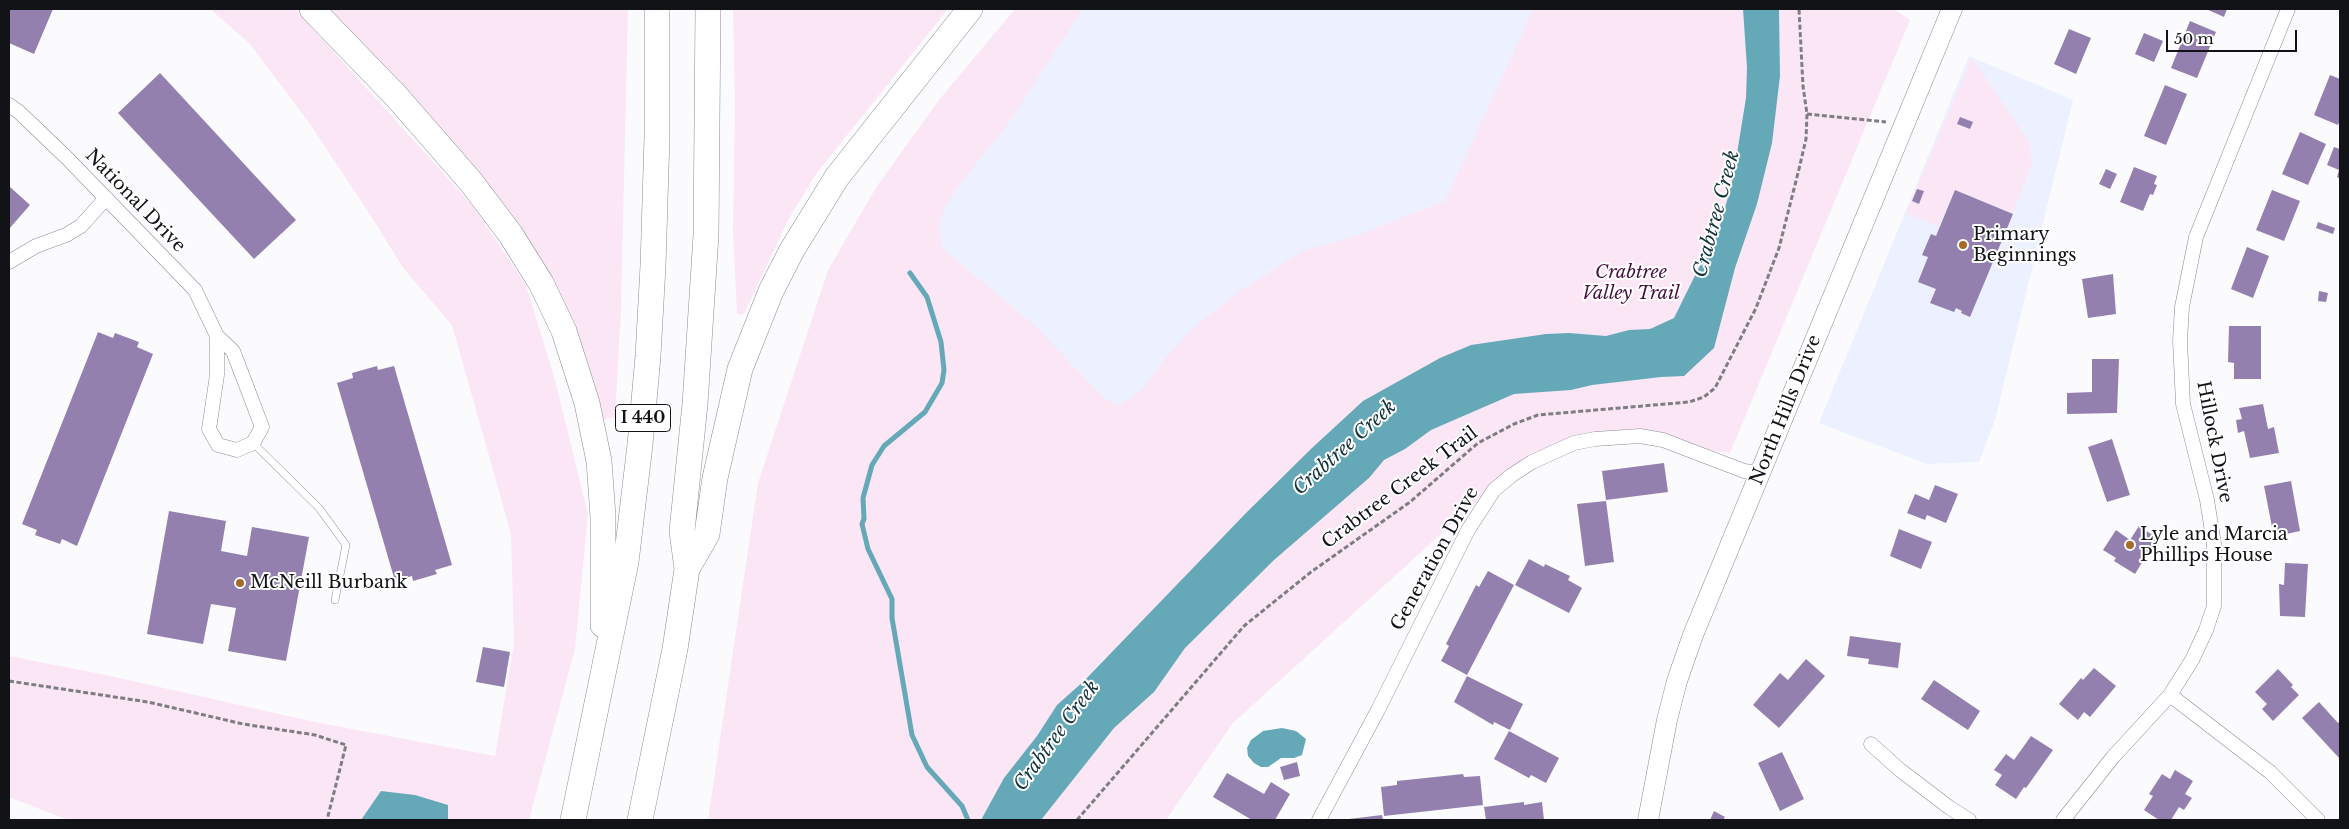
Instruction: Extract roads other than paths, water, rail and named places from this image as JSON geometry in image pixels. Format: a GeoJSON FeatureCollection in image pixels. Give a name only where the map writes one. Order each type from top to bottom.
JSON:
{"type":"FeatureCollection","features":[{"type":"Feature","properties":{"kind":"highway"},"geometry":{"type":"LineString","coordinates":[[312,9],[397,97],[471,182],[511,235],[541,283],[564,331],[587,403],[599,461],[603,516],[603,682]]}},
{"type":"Feature","properties":{"kind":"highway","name":"I 440"},"geometry":{"type":"LineString","coordinates":[[573,820],[603,682],[626,562],[648,356],[657,138],[657,9]]}},
{"type":"Feature","properties":{"kind":"highway","name":"I 440"},"geometry":{"type":"LineString","coordinates":[[640,820],[675,649],[687,569],[682,531],[695,404],[706,235],[708,9]]}},
{"type":"Feature","properties":{"kind":"highway"},"geometry":{"type":"LineString","coordinates":[[687,569],[707,534],[715,478],[740,369],[771,291],[792,250],[837,177],[970,9]]}},
{"type":"Feature","properties":{"kind":"main road","name":"North Hills Drive"},"geometry":{"type":"LineString","coordinates":[[1648,820],[1667,720],[1677,681],[1711,588],[1952,9]]}},
{"type":"Feature","properties":{"kind":"street","name":"Hillock Drive"},"geometry":{"type":"LineString","coordinates":[[2062,820],[2112,757],[2170,696],[2192,660],[2206,630],[2214,606],[2214,544],[2207,500],[2183,404],[2180,341],[2182,307],[2196,237],[2288,9]]}},
{"type":"Feature","properties":{"kind":"street","name":"National Drive"},"geometry":{"type":"LineString","coordinates":[[9,105],[41,132],[195,290],[217,336],[233,351],[262,427],[253,442],[237,450],[218,445],[209,429],[216,375],[217,336]]}},
{"type":"Feature","properties":{"kind":"street"},"geometry":{"type":"LineString","coordinates":[[9,262],[36,246],[66,235],[81,226],[106,198]]}},
{"type":"Feature","properties":{"kind":"street","name":"Generation Drive"},"geometry":{"type":"LineString","coordinates":[[1319,820],[1378,710],[1468,530],[1494,490],[1539,458],[1574,443],[1595,439],[1640,436],[1663,440],[1744,471],[1760,473]]}},
{"type":"Feature","properties":{"kind":"street"},"geometry":{"type":"LineString","coordinates":[[2170,696],[2270,772],[2318,820]]}},
{"type":"Feature","properties":{"kind":"street"},"geometry":{"type":"LineString","coordinates":[[1871,744],[1900,770],[1969,820]]}},
{"type":"Feature","properties":{"kind":"lane"},"geometry":{"type":"LineString","coordinates":[[253,442],[319,508],[346,545],[335,600]]}},
{"type":"Feature","properties":{"kind":"water","name":"Crabtree Creek"},"geometry":{"type":"Polygon","coordinates":[[[1743,9],[1779,9],[1780,76],[1772,143],[1757,204],[1735,268],[1714,348],[1684,376],[1592,385],[1571,390],[1514,394],[1431,430],[1405,449],[1384,460],[1369,478],[1274,560],[1185,648],[1154,692],[1114,728],[1041,820],[981,820],[1004,778],[1037,736],[1057,705],[1084,681],[1246,513],[1363,401],[1440,358],[1471,345],[1546,334],[1569,333],[1606,336],[1629,330],[1650,329],[1674,318],[1721,223],[1733,178],[1746,98],[1747,68],[1743,9]]]}},
{"type":"Feature","properties":{"kind":"water"},"geometry":{"type":"Polygon","coordinates":[[[1282,728],[1296,731],[1306,739],[1302,755],[1294,758],[1281,758],[1268,767],[1261,767],[1254,763],[1248,756],[1247,748],[1251,740],[1263,731],[1282,728]]]}},
{"type":"Feature","properties":{"kind":"water"},"geometry":{"type":"Polygon","coordinates":[[[381,791],[415,795],[448,805],[448,820],[361,820],[381,791]]]}},
{"type":"Feature","properties":{"kind":"waterway"},"geometry":{"type":"LineString","coordinates":[[910,273],[927,297],[941,342],[944,370],[942,383],[925,412],[884,446],[872,465],[863,498],[864,519],[862,524],[868,549],[892,599],[892,618],[912,735],[927,767],[962,806],[968,820]]}},
{"type":"Feature","properties":{"kind":"place","name":"Primary Beginnings"},"geometry":{"type":"Point","coordinates":[1963,245]}},
{"type":"Feature","properties":{"kind":"place","name":"Lyle and Marcia Phillips House"},"geometry":{"type":"Point","coordinates":[2130,545]}},
{"type":"Feature","properties":{"kind":"place","name":"McNeill Burbank"},"geometry":{"type":"Point","coordinates":[240,583]}},
{"type":"Feature","properties":{"kind":"park label","name":"Crabtree Valley Trail"},"geometry":{"type":"Point","coordinates":[1631,283]}}]}
